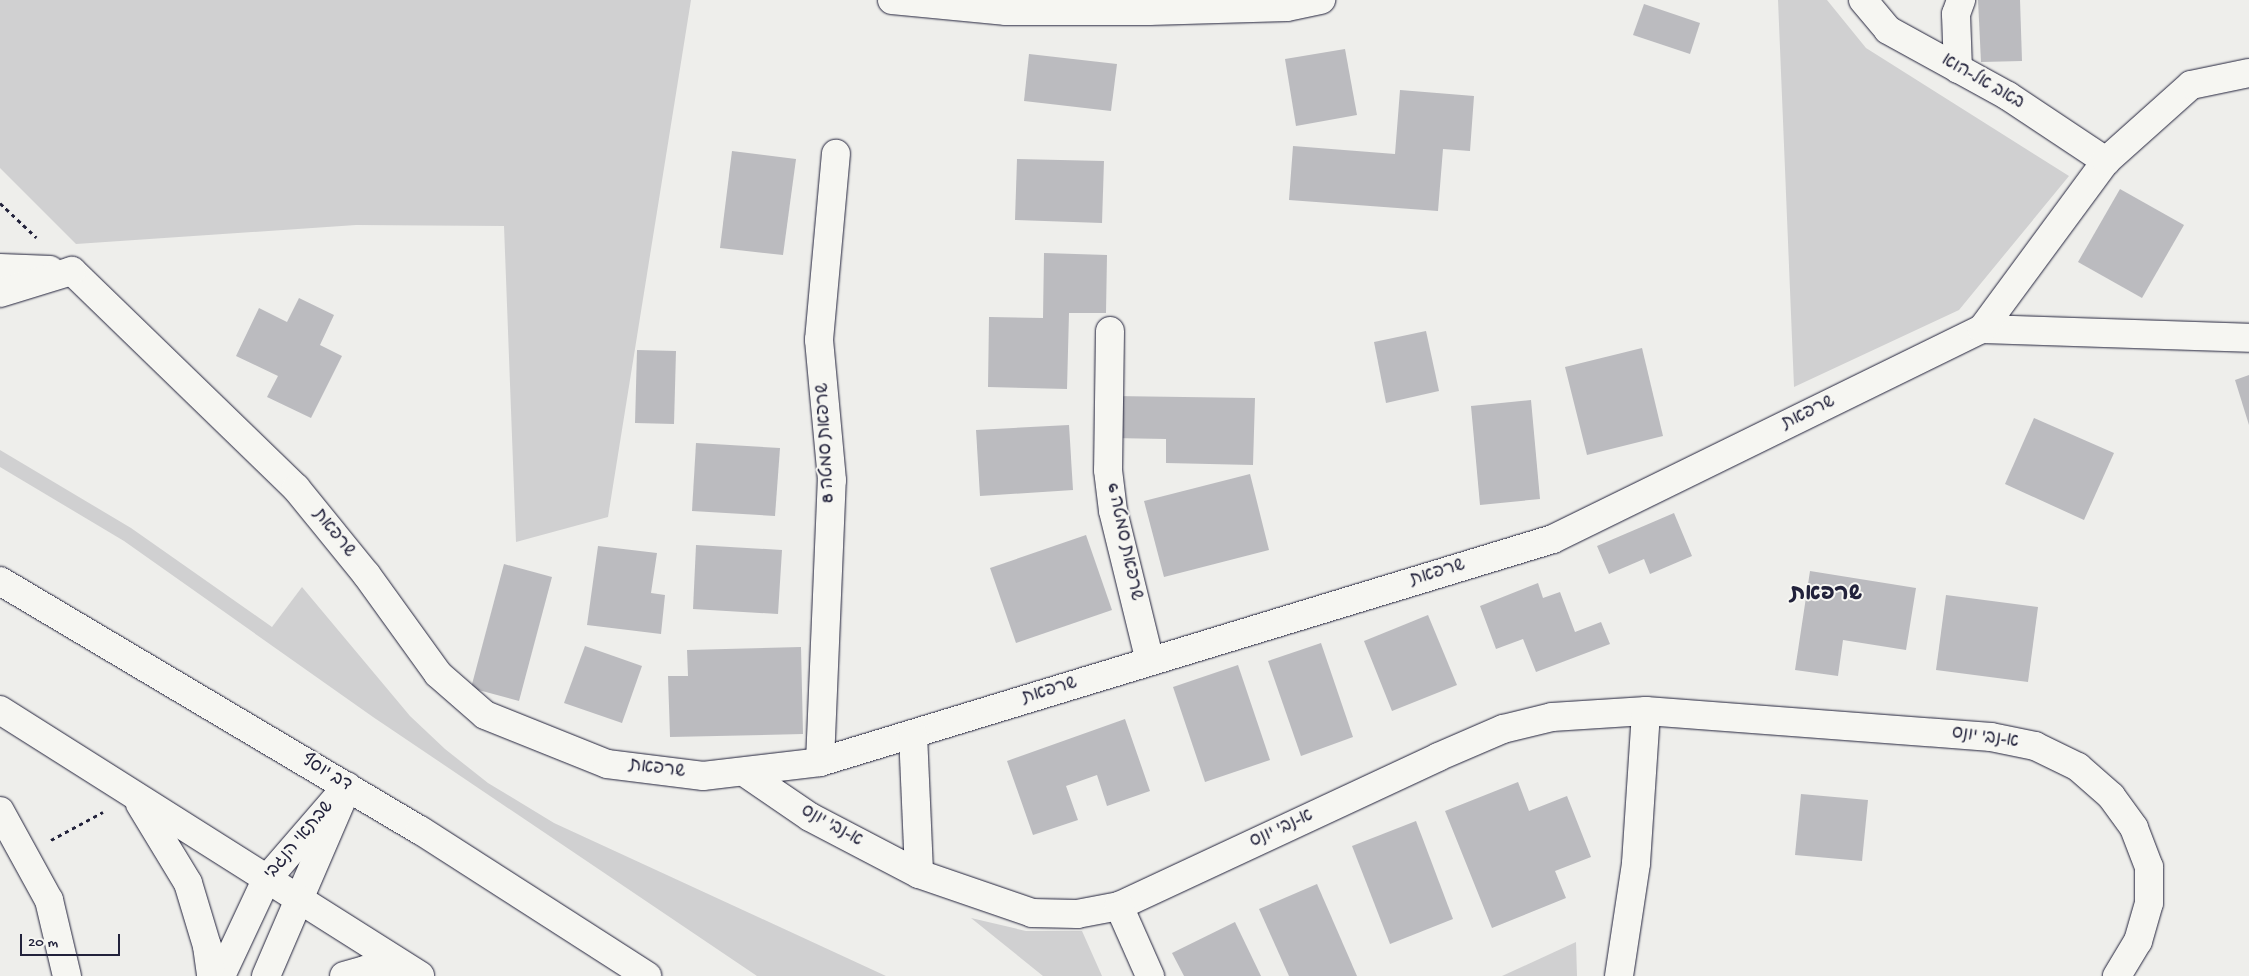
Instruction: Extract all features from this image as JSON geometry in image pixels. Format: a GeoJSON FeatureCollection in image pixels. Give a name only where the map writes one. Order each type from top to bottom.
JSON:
{"type":"FeatureCollection","features":[{"type":"Feature","properties":{"kind":"street"},"geometry":{"type":"LineString","coordinates":[[892,0],[1006,11],[1149,6],[1287,7],[1321,0]]}},
{"type":"Feature","properties":{"kind":"street","name":"באב אל-הוא"},"geometry":{"type":"LineString","coordinates":[[1863,0],[1888,30],[1958,69],[2106,161]]}},
{"type":"Feature","properties":{"kind":"street"},"geometry":{"type":"LineString","coordinates":[[1958,69],[1956,14],[1961,0]]}},
{"type":"Feature","properties":{"kind":"street"},"geometry":{"type":"LineString","coordinates":[[1982,329],[2106,161],[2191,84],[2249,73]]}},
{"type":"Feature","properties":{"kind":"street","name":"שרפאת סמטה 8"},"geometry":{"type":"LineString","coordinates":[[820,762],[832,480],[819,340],[836,154]]}},
{"type":"Feature","properties":{"kind":"street"},"geometry":{"type":"LineString","coordinates":[[0,268],[72,272]]}},
{"type":"Feature","properties":{"kind":"street"},"geometry":{"type":"LineString","coordinates":[[0,292],[72,272]]}},
{"type":"Feature","properties":{"kind":"street","name":"שרפאת"},"geometry":{"type":"LineString","coordinates":[[72,272],[296,488],[366,574],[438,674],[485,715],[607,764],[703,776],[747,774],[820,762],[1553,539],[1982,329],[2249,338]]}},
{"type":"Feature","properties":{"kind":"street","name":"שרפאת סמטה 6"},"geometry":{"type":"LineString","coordinates":[[1110,331],[1108,470],[1113,511],[1150,662]]}},
{"type":"Feature","properties":{"kind":"street","name":"דב יוסף"},"geometry":{"type":"LineString","coordinates":[[0,581],[347,786],[647,976]]}},
{"type":"Feature","properties":{"kind":"street"},"geometry":{"type":"LineString","coordinates":[[0,710],[414,972]]}},
{"type":"Feature","properties":{"kind":"street"},"geometry":{"type":"LineString","coordinates":[[1619,976],[1636,863],[1646,711]]}},
{"type":"Feature","properties":{"kind":"street","name":"א-נבי יונס"},"geometry":{"type":"LineString","coordinates":[[747,774],[810,817],[919,874],[1032,913],[1077,914],[1119,906],[1503,729],[1552,717],[1646,711],[1991,737],[2035,746],[2078,767],[2111,796],[2134,828],[2149,868],[2150,903],[2138,941],[2117,976]]}},
{"type":"Feature","properties":{"kind":"street"},"geometry":{"type":"LineString","coordinates":[[913,734],[919,874]]}},
{"type":"Feature","properties":{"kind":"street","name":"שבתאי הנגבי"},"geometry":{"type":"LineString","coordinates":[[221,976],[266,880],[347,786]]}},
{"type":"Feature","properties":{"kind":"street","name":"שבתאי הנגבי"},"geometry":{"type":"LineString","coordinates":[[266,976],[301,902],[347,786]]}},
{"type":"Feature","properties":{"kind":"street"},"geometry":{"type":"LineString","coordinates":[[133,795],[188,883],[207,946],[211,976]]}},
{"type":"Feature","properties":{"kind":"street"},"geometry":{"type":"LineString","coordinates":[[0,811],[49,900],[67,976]]}},
{"type":"Feature","properties":{"kind":"street"},"geometry":{"type":"LineString","coordinates":[[1119,906],[1150,976]]}},
{"type":"Feature","properties":{"kind":"street"},"geometry":{"type":"LineString","coordinates":[[344,976],[365,970],[414,972]]}},
{"type":"Feature","properties":{"kind":"path"},"geometry":{"type":"LineString","coordinates":[[24,855],[133,795]]}},
{"type":"Feature","properties":{"kind":"shaded area"},"geometry":{"type":"Polygon","coordinates":[[[0,0],[691,0],[608,517],[516,542],[504,226],[356,225],[76,244],[0,168],[0,0]]]}},
{"type":"Feature","properties":{"kind":"shaded area"},"geometry":{"type":"Polygon","coordinates":[[[1778,0],[1827,0],[1866,48],[2069,176],[1959,310],[1794,387],[1778,0]]]}},
{"type":"Feature","properties":{"kind":"shaded area"},"geometry":{"type":"Polygon","coordinates":[[[0,450],[131,528],[272,627],[302,587],[410,716],[445,749],[488,783],[554,823],[886,976],[757,976],[373,717],[124,541],[0,467],[0,450]]]}},
{"type":"Feature","properties":{"kind":"shaded area"},"geometry":{"type":"Polygon","coordinates":[[[971,918],[1026,931],[1082,931],[1102,976],[1043,976],[971,918]]]}},
{"type":"Feature","properties":{"kind":"shaded area"},"geometry":{"type":"Polygon","coordinates":[[[1576,942],[1577,976],[1502,976],[1576,942]]]}},
{"type":"Feature","properties":{"kind":"building"},"geometry":{"type":"Polygon","coordinates":[[[1978,0],[2020,0],[2022,61],[1981,62],[1978,0]]]}},
{"type":"Feature","properties":{"kind":"building"},"geometry":{"type":"Polygon","coordinates":[[[1644,4],[1700,23],[1690,54],[1633,35],[1644,4]]]}},
{"type":"Feature","properties":{"kind":"building"},"geometry":{"type":"Polygon","coordinates":[[[1345,49],[1357,115],[1296,126],[1285,59],[1345,49]]]}},
{"type":"Feature","properties":{"kind":"building"},"geometry":{"type":"Polygon","coordinates":[[[1029,54],[1117,64],[1111,111],[1024,101],[1029,54]]]}},
{"type":"Feature","properties":{"kind":"building"},"geometry":{"type":"Polygon","coordinates":[[[1400,90],[1474,96],[1470,151],[1443,149],[1438,211],[1289,200],[1293,146],[1395,154],[1400,90]]]}},
{"type":"Feature","properties":{"kind":"building"},"geometry":{"type":"Polygon","coordinates":[[[732,151],[796,159],[783,255],[720,248],[732,151]]]}},
{"type":"Feature","properties":{"kind":"building"},"geometry":{"type":"Polygon","coordinates":[[[1017,159],[1104,161],[1102,223],[1015,220],[1017,159]]]}},
{"type":"Feature","properties":{"kind":"building"},"geometry":{"type":"Polygon","coordinates":[[[2120,189],[2184,225],[2142,298],[2078,262],[2120,189]]]}},
{"type":"Feature","properties":{"kind":"building"},"geometry":{"type":"Polygon","coordinates":[[[1044,253],[1107,255],[1106,313],[1069,313],[1067,389],[988,387],[989,317],[1043,318],[1044,253]]]}},
{"type":"Feature","properties":{"kind":"building"},"geometry":{"type":"Polygon","coordinates":[[[299,298],[334,315],[320,345],[342,356],[311,418],[267,397],[278,376],[236,356],[259,308],[287,322],[299,298]]]}},
{"type":"Feature","properties":{"kind":"building"},"geometry":{"type":"Polygon","coordinates":[[[1426,331],[1439,391],[1386,403],[1374,342],[1426,331]]]}},
{"type":"Feature","properties":{"kind":"building"},"geometry":{"type":"Polygon","coordinates":[[[1642,348],[1663,436],[1587,455],[1565,367],[1642,348]]]}},
{"type":"Feature","properties":{"kind":"building"},"geometry":{"type":"Polygon","coordinates":[[[637,350],[676,351],[674,424],[635,423],[637,350]]]}},
{"type":"Feature","properties":{"kind":"building"},"geometry":{"type":"Polygon","coordinates":[[[2249,375],[2249,425],[2235,380],[2249,375]]]}},
{"type":"Feature","properties":{"kind":"building"},"geometry":{"type":"Polygon","coordinates":[[[1113,396],[1255,398],[1253,465],[1166,463],[1166,439],[1112,438],[1113,396]]]}},
{"type":"Feature","properties":{"kind":"building"},"geometry":{"type":"Polygon","coordinates":[[[1531,400],[1540,499],[1480,505],[1471,406],[1531,400]]]}},
{"type":"Feature","properties":{"kind":"building"},"geometry":{"type":"Polygon","coordinates":[[[2034,418],[2114,453],[2084,520],[2005,484],[2034,418]]]}},
{"type":"Feature","properties":{"kind":"building"},"geometry":{"type":"Polygon","coordinates":[[[1069,425],[1073,490],[980,496],[976,430],[1069,425]]]}},
{"type":"Feature","properties":{"kind":"building"},"geometry":{"type":"Polygon","coordinates":[[[696,443],[780,448],[775,516],[692,511],[696,443]]]}},
{"type":"Feature","properties":{"kind":"building"},"geometry":{"type":"Polygon","coordinates":[[[1250,474],[1269,550],[1164,577],[1144,501],[1250,474]]]}},
{"type":"Feature","properties":{"kind":"building"},"geometry":{"type":"Polygon","coordinates":[[[1674,513],[1692,556],[1650,574],[1644,559],[1609,574],[1597,546],[1674,513]]]}},
{"type":"Feature","properties":{"kind":"building"},"geometry":{"type":"Polygon","coordinates":[[[1086,535],[1112,610],[1016,643],[990,568],[1086,535]]]}},
{"type":"Feature","properties":{"kind":"building"},"geometry":{"type":"Polygon","coordinates":[[[696,545],[782,550],[778,614],[693,609],[696,545]]]}},
{"type":"Feature","properties":{"kind":"building"},"geometry":{"type":"Polygon","coordinates":[[[598,546],[657,553],[651,593],[665,595],[661,634],[587,625],[598,546]]]}},
{"type":"Feature","properties":{"kind":"building"},"geometry":{"type":"Polygon","coordinates":[[[504,564],[552,577],[519,701],[471,688],[504,564]]]}},
{"type":"Feature","properties":{"kind":"building"},"geometry":{"type":"Polygon","coordinates":[[[1810,571],[1916,588],[1906,650],[1843,640],[1838,676],[1795,670],[1810,571]]]}},
{"type":"Feature","properties":{"kind":"building"},"geometry":{"type":"Polygon","coordinates":[[[1538,583],[1543,598],[1560,592],[1575,632],[1601,622],[1610,644],[1536,672],[1523,639],[1496,649],[1480,606],[1538,583]]]}},
{"type":"Feature","properties":{"kind":"building"},"geometry":{"type":"Polygon","coordinates":[[[1946,595],[2038,607],[2028,682],[1936,670],[1946,595]]]}},
{"type":"Feature","properties":{"kind":"building"},"geometry":{"type":"Polygon","coordinates":[[[1428,615],[1457,685],[1392,711],[1364,641],[1428,615]]]}},
{"type":"Feature","properties":{"kind":"building"},"geometry":{"type":"Polygon","coordinates":[[[1321,643],[1353,737],[1301,756],[1268,661],[1321,643]]]}},
{"type":"Feature","properties":{"kind":"building"},"geometry":{"type":"Polygon","coordinates":[[[585,646],[642,666],[622,723],[564,703],[585,646]]]}},
{"type":"Feature","properties":{"kind":"building"},"geometry":{"type":"Polygon","coordinates":[[[801,647],[803,734],[670,737],[668,676],[688,676],[687,650],[801,647]]]}},
{"type":"Feature","properties":{"kind":"building"},"geometry":{"type":"Polygon","coordinates":[[[1238,665],[1270,760],[1205,782],[1173,687],[1238,665]]]}},
{"type":"Feature","properties":{"kind":"building"},"geometry":{"type":"Polygon","coordinates":[[[1125,719],[1150,791],[1107,806],[1097,775],[1066,786],[1078,820],[1033,835],[1007,761],[1125,719]]]}},
{"type":"Feature","properties":{"kind":"building"},"geometry":{"type":"Polygon","coordinates":[[[1518,782],[1529,811],[1567,796],[1591,857],[1555,871],[1566,898],[1492,928],[1445,811],[1518,782]]]}},
{"type":"Feature","properties":{"kind":"building"},"geometry":{"type":"Polygon","coordinates":[[[1801,794],[1868,800],[1862,861],[1795,855],[1801,794]]]}},
{"type":"Feature","properties":{"kind":"building"},"geometry":{"type":"Polygon","coordinates":[[[1416,821],[1453,919],[1390,944],[1352,846],[1416,821]]]}},
{"type":"Feature","properties":{"kind":"building"},"geometry":{"type":"Polygon","coordinates":[[[1317,884],[1357,976],[1289,976],[1259,909],[1317,884]]]}},
{"type":"Feature","properties":{"kind":"building"},"geometry":{"type":"Polygon","coordinates":[[[1235,922],[1261,976],[1184,976],[1172,953],[1235,922]]]}},
{"type":"Feature","properties":{"kind":"district","name":"שרפאת"},"geometry":{"type":"Point","coordinates":[1826,596]}}]}
